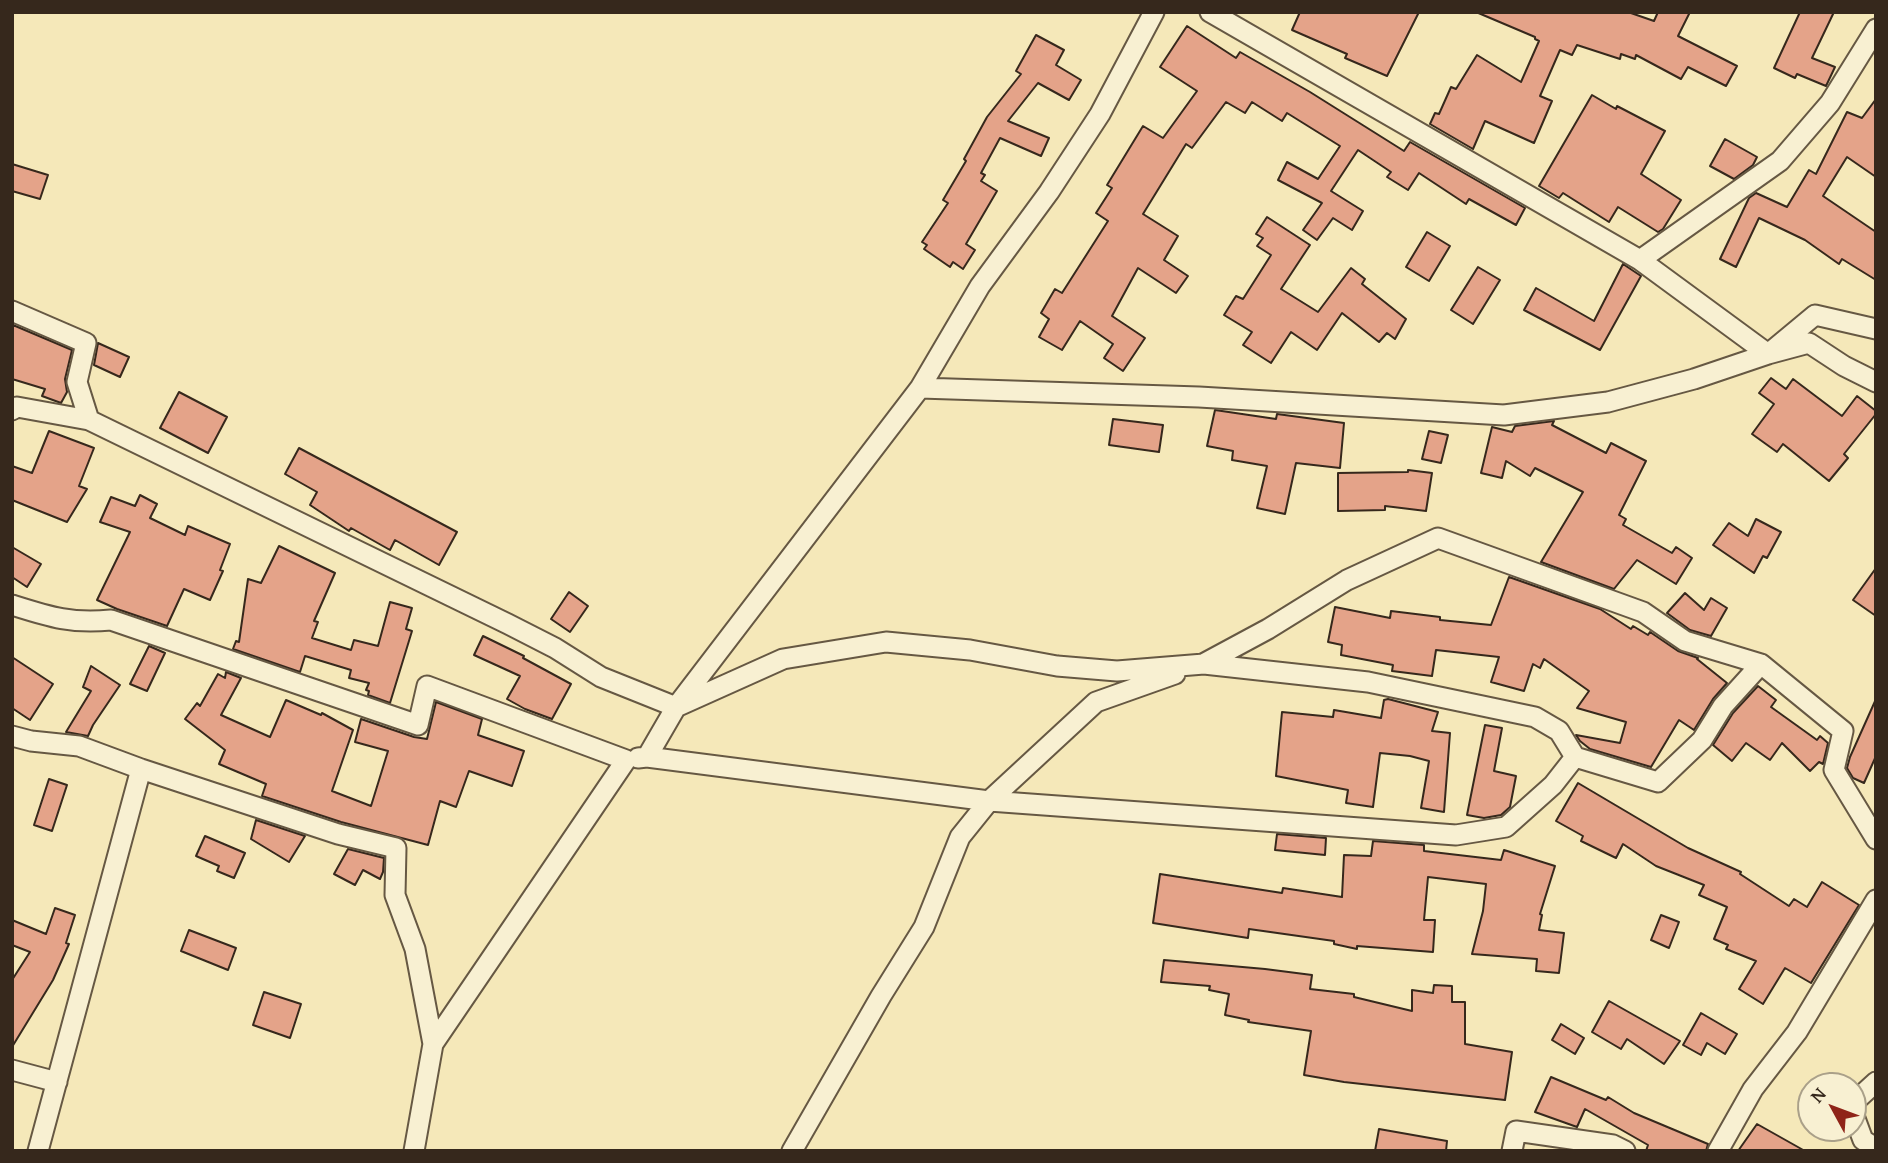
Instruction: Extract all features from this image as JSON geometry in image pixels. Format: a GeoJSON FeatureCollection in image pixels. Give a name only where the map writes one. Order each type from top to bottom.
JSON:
{"type":"FeatureCollection","features":[{"type":"Feature","properties":{"kind":"street"},"geometry":{"type":"LineString","coordinates":[[647,757],[676,706],[920,388],[980,286],[1049,191],[1100,114],[1154,12]]}},
{"type":"Feature","properties":{"kind":"street"},"geometry":{"type":"LineString","coordinates":[[1210,12],[1640,260],[1768,354]]}},
{"type":"Feature","properties":{"kind":"street"},"geometry":{"type":"LineString","coordinates":[[1640,260],[1780,161],[1830,103],[1876,29]]}},
{"type":"Feature","properties":{"kind":"street"},"geometry":{"type":"LineString","coordinates":[[12,311],[86,343],[77,382],[89,420]]}},
{"type":"Feature","properties":{"kind":"street"},"geometry":{"type":"LineString","coordinates":[[1768,354],[1815,316],[1876,329]]}},
{"type":"Feature","properties":{"kind":"street"},"geometry":{"type":"LineString","coordinates":[[920,388],[1199,397],[1504,415],[1608,402],[1694,379],[1808,343],[1876,382]]}},
{"type":"Feature","properties":{"kind":"street"},"geometry":{"type":"LineString","coordinates":[[12,410],[17,407],[89,420],[508,624],[555,648],[601,677],[676,706],[783,659],[886,642],[970,650],[1057,666],[1117,671],[1204,664],[1368,682],[1535,717],[1559,731],[1575,757],[1658,782],[1702,740],[1723,706],[1761,664]]}},
{"type":"Feature","properties":{"kind":"street"},"geometry":{"type":"LineString","coordinates":[[792,1151],[881,996],[925,928],[960,837],[989,801],[1096,702],[1204,664],[1268,629],[1347,580],[1438,538],[1643,612],[1685,641],[1761,664],[1843,730],[1834,770],[1876,839]]}},
{"type":"Feature","properties":{"kind":"street"},"geometry":{"type":"LineString","coordinates":[[12,605],[52,618],[82,623],[111,620],[418,724],[427,686],[626,760],[647,757],[989,801],[1456,835],[1506,827],[1553,785],[1575,757]]}},
{"type":"Feature","properties":{"kind":"street"},"geometry":{"type":"LineString","coordinates":[[12,736],[31,741],[79,746],[338,834],[396,848],[395,895],[415,949],[433,1044],[414,1151]]}},
{"type":"Feature","properties":{"kind":"street"},"geometry":{"type":"LineString","coordinates":[[433,1044],[626,760]]}},
{"type":"Feature","properties":{"kind":"street"},"geometry":{"type":"LineString","coordinates":[[38,1151],[141,769]]}},
{"type":"Feature","properties":{"kind":"street"},"geometry":{"type":"LineString","coordinates":[[1718,1151],[1753,1089],[1797,1032],[1875,904]]}},
{"type":"Feature","properties":{"kind":"street"},"geometry":{"type":"LineString","coordinates":[[12,1070],[57,1082]]}},
{"type":"Feature","properties":{"kind":"street"},"geometry":{"type":"LineString","coordinates":[[1512,1151],[1516,1131],[1613,1144],[1625,1151]]}},
{"type":"Feature","properties":{"kind":"building"},"geometry":{"type":"Polygon","coordinates":[[[1300,12],[1419,12],[1387,76],[1345,58],[1347,54],[1292,30],[1300,12]]]}},
{"type":"Feature","properties":{"kind":"building"},"geometry":{"type":"Polygon","coordinates":[[[1476,12],[1628,12],[1654,21],[1658,12],[1690,12],[1678,36],[1737,66],[1726,86],[1688,67],[1681,79],[1636,55],[1635,59],[1621,54],[1620,59],[1577,45],[1572,55],[1560,50],[1540,96],[1552,101],[1534,143],[1485,121],[1473,149],[1430,124],[1435,113],[1439,114],[1451,87],[1456,89],[1477,55],[1521,82],[1539,41],[1476,12]]]}},
{"type":"Feature","properties":{"kind":"building"},"geometry":{"type":"Polygon","coordinates":[[[1800,12],[1834,12],[1812,58],[1835,67],[1826,86],[1797,74],[1795,78],[1774,68],[1800,12]]]}},
{"type":"Feature","properties":{"kind":"building"},"geometry":{"type":"Polygon","coordinates":[[[1187,26],[1236,58],[1240,52],[1310,92],[1404,151],[1410,142],[1525,208],[1516,225],[1469,199],[1466,204],[1419,173],[1408,190],[1387,177],[1391,172],[1358,150],[1331,191],[1363,211],[1352,230],[1333,218],[1317,240],[1303,230],[1322,203],[1278,180],[1287,162],[1318,179],[1340,146],[1287,113],[1282,121],[1252,102],[1245,113],[1226,102],[1192,148],[1186,144],[1143,214],[1178,236],[1164,260],[1188,276],[1176,293],[1138,268],[1112,316],[1145,338],[1123,371],[1104,358],[1113,344],[1080,321],[1062,350],[1039,337],[1049,319],[1041,313],[1055,289],[1062,293],[1108,221],[1096,213],[1112,188],[1107,185],[1143,126],[1163,138],[1197,91],[1160,67],[1187,26]]]}},
{"type":"Feature","properties":{"kind":"building"},"geometry":{"type":"Polygon","coordinates":[[[1036,35],[1064,50],[1056,65],[1081,80],[1069,100],[1038,83],[1008,121],[1049,138],[1041,156],[1000,138],[981,173],[985,175],[981,181],[997,191],[966,244],[975,250],[963,269],[953,262],[950,267],[924,249],[927,245],[922,242],[948,203],[943,200],[987,117],[1021,74],[1016,71],[1036,35]]]}},
{"type":"Feature","properties":{"kind":"building"},"geometry":{"type":"Polygon","coordinates":[[[1592,95],[1665,131],[1641,174],[1681,200],[1663,229],[1658,232],[1618,207],[1609,222],[1563,193],[1559,198],[1539,186],[1592,95]]]}},
{"type":"Feature","properties":{"kind":"building"},"geometry":{"type":"Polygon","coordinates":[[[1876,99],[1876,177],[1847,157],[1823,196],[1876,232],[1876,280],[1842,259],[1839,264],[1805,240],[1759,218],[1736,267],[1720,259],[1749,198],[1756,193],[1787,207],[1809,170],[1816,174],[1847,112],[1862,118],[1876,99]]]}},
{"type":"Feature","properties":{"kind":"building"},"geometry":{"type":"Polygon","coordinates":[[[1725,139],[1757,157],[1753,165],[1734,179],[1710,166],[1725,139]]]}},
{"type":"Feature","properties":{"kind":"building"},"geometry":{"type":"Polygon","coordinates":[[[12,164],[48,175],[40,199],[12,191],[12,164]]]}},
{"type":"Feature","properties":{"kind":"building"},"geometry":{"type":"Polygon","coordinates":[[[1267,217],[1310,245],[1281,289],[1318,312],[1351,268],[1365,279],[1362,284],[1406,319],[1395,339],[1387,333],[1379,342],[1342,313],[1317,350],[1291,332],[1271,363],[1243,345],[1252,332],[1224,315],[1236,296],[1243,299],[1271,255],[1257,246],[1263,238],[1256,234],[1267,217]]]}},
{"type":"Feature","properties":{"kind":"building"},"geometry":{"type":"Polygon","coordinates":[[[1427,232],[1450,246],[1429,281],[1406,267],[1427,232]]]}},
{"type":"Feature","properties":{"kind":"building"},"geometry":{"type":"Polygon","coordinates":[[[1623,264],[1641,276],[1600,350],[1524,310],[1536,288],[1594,321],[1623,264]]]}},
{"type":"Feature","properties":{"kind":"building"},"geometry":{"type":"Polygon","coordinates":[[[1478,267],[1500,280],[1473,324],[1451,310],[1478,267]]]}},
{"type":"Feature","properties":{"kind":"building"},"geometry":{"type":"Polygon","coordinates":[[[13,325],[72,350],[65,379],[67,392],[61,403],[42,396],[45,389],[12,379],[13,325]]]}},
{"type":"Feature","properties":{"kind":"building"},"geometry":{"type":"Polygon","coordinates":[[[98,343],[129,357],[120,377],[94,365],[98,343]]]}},
{"type":"Feature","properties":{"kind":"building"},"geometry":{"type":"Polygon","coordinates":[[[1771,378],[1786,389],[1793,379],[1842,416],[1857,396],[1876,411],[1844,454],[1848,458],[1829,481],[1783,444],[1777,452],[1752,434],[1774,404],[1759,393],[1771,378]]]}},
{"type":"Feature","properties":{"kind":"building"},"geometry":{"type":"Polygon","coordinates":[[[179,392],[227,417],[208,453],[160,428],[179,392]]]}},
{"type":"Feature","properties":{"kind":"building"},"geometry":{"type":"Polygon","coordinates":[[[1215,410],[1276,419],[1277,414],[1344,423],[1340,468],[1296,463],[1285,514],[1257,508],[1267,466],[1232,460],[1233,451],[1207,446],[1215,410]]]}},
{"type":"Feature","properties":{"kind":"building"},"geometry":{"type":"Polygon","coordinates":[[[1113,419],[1163,425],[1159,452],[1109,445],[1113,419]]]}},
{"type":"Feature","properties":{"kind":"building"},"geometry":{"type":"Polygon","coordinates":[[[1554,421],[1552,425],[1606,453],[1611,443],[1646,461],[1619,515],[1626,519],[1623,525],[1672,553],[1676,547],[1692,558],[1676,584],[1637,560],[1614,589],[1541,562],[1583,492],[1535,468],[1530,476],[1506,461],[1502,478],[1481,473],[1492,427],[1512,432],[1515,426],[1554,421]]]}},
{"type":"Feature","properties":{"kind":"building"},"geometry":{"type":"Polygon","coordinates":[[[49,431],[94,448],[79,486],[87,489],[67,522],[12,500],[12,466],[32,473],[49,431]]]}},
{"type":"Feature","properties":{"kind":"building"},"geometry":{"type":"Polygon","coordinates":[[[1429,431],[1448,435],[1441,463],[1422,459],[1429,431]]]}},
{"type":"Feature","properties":{"kind":"building"},"geometry":{"type":"Polygon","coordinates":[[[299,448],[457,532],[439,565],[395,540],[390,550],[351,528],[349,531],[310,505],[317,492],[285,474],[299,448]]]}},
{"type":"Feature","properties":{"kind":"building"},"geometry":{"type":"Polygon","coordinates":[[[1408,470],[1432,473],[1426,511],[1385,506],[1385,510],[1338,511],[1338,473],[1408,470]]]}},
{"type":"Feature","properties":{"kind":"building"},"geometry":{"type":"Polygon","coordinates":[[[140,495],[157,504],[150,518],[185,535],[188,526],[230,544],[220,570],[223,571],[210,600],[184,589],[167,626],[97,600],[130,532],[100,522],[111,497],[135,506],[140,495]]]}},
{"type":"Feature","properties":{"kind":"building"},"geometry":{"type":"Polygon","coordinates":[[[1756,519],[1781,532],[1767,558],[1763,556],[1754,573],[1713,545],[1729,523],[1748,536],[1756,519]]]}},
{"type":"Feature","properties":{"kind":"building"},"geometry":{"type":"Polygon","coordinates":[[[279,546],[335,573],[314,621],[318,622],[312,638],[351,650],[354,640],[378,646],[390,602],[412,608],[406,629],[412,631],[390,703],[368,695],[369,691],[366,690],[369,683],[349,678],[351,670],[305,656],[300,672],[233,649],[236,641],[239,642],[248,579],[261,583],[279,546]]]}},
{"type":"Feature","properties":{"kind":"building"},"geometry":{"type":"Polygon","coordinates":[[[12,547],[41,564],[27,587],[12,577],[12,547]]]}},
{"type":"Feature","properties":{"kind":"building"},"geometry":{"type":"Polygon","coordinates":[[[1876,568],[1876,616],[1853,600],[1876,568]]]}},
{"type":"Feature","properties":{"kind":"building"},"geometry":{"type":"Polygon","coordinates":[[[1509,577],[1600,609],[1631,629],[1633,626],[1648,635],[1650,632],[1678,651],[1698,658],[1727,683],[1713,699],[1694,730],[1679,720],[1651,767],[1590,749],[1580,741],[1576,735],[1620,743],[1626,722],[1577,708],[1589,691],[1544,659],[1540,668],[1533,664],[1524,691],[1491,682],[1499,657],[1436,650],[1432,676],[1392,671],[1393,665],[1341,655],[1342,645],[1328,642],[1335,607],[1390,618],[1391,611],[1440,617],[1440,620],[1491,625],[1509,577]]]}},
{"type":"Feature","properties":{"kind":"building"},"geometry":{"type":"Polygon","coordinates":[[[569,592],[588,606],[570,632],[551,619],[569,592]]]}},
{"type":"Feature","properties":{"kind":"building"},"geometry":{"type":"Polygon","coordinates":[[[1685,593],[1704,610],[1711,598],[1727,608],[1711,636],[1690,630],[1667,613],[1685,593]]]}},
{"type":"Feature","properties":{"kind":"building"},"geometry":{"type":"Polygon","coordinates":[[[483,636],[571,684],[552,719],[507,699],[520,676],[474,655],[483,636]]]}},
{"type":"Feature","properties":{"kind":"building"},"geometry":{"type":"Polygon","coordinates":[[[149,646],[165,653],[147,691],[130,684],[149,646]]]}},
{"type":"Feature","properties":{"kind":"building"},"geometry":{"type":"Polygon","coordinates":[[[12,657],[53,684],[30,720],[12,708],[12,657]]]}},
{"type":"Feature","properties":{"kind":"building"},"geometry":{"type":"Polygon","coordinates":[[[91,666],[120,685],[88,736],[66,732],[91,691],[83,687],[91,666]]]}},
{"type":"Feature","properties":{"kind":"building"},"geometry":{"type":"Polygon","coordinates":[[[226,672],[241,678],[221,715],[270,737],[286,700],[321,715],[322,713],[353,730],[332,791],[371,806],[388,751],[355,742],[361,719],[427,739],[436,702],[482,719],[478,735],[524,751],[512,786],[469,771],[456,807],[440,801],[428,845],[341,822],[262,796],[266,784],[219,764],[225,750],[185,719],[197,703],[200,706],[218,674],[225,678],[226,672]]]}},
{"type":"Feature","properties":{"kind":"building"},"geometry":{"type":"Polygon","coordinates":[[[1758,686],[1776,700],[1771,707],[1817,740],[1820,736],[1828,743],[1823,764],[1819,762],[1810,771],[1782,743],[1770,760],[1746,743],[1732,761],[1713,745],[1733,713],[1758,686]]]}},
{"type":"Feature","properties":{"kind":"building"},"geometry":{"type":"Polygon","coordinates":[[[1876,699],[1876,756],[1864,783],[1853,778],[1847,768],[1876,699]]]}},
{"type":"Feature","properties":{"kind":"building"},"geometry":{"type":"Polygon","coordinates":[[[1384,700],[1438,712],[1432,731],[1450,733],[1444,812],[1421,808],[1429,761],[1410,756],[1380,753],[1373,807],[1346,803],[1348,790],[1276,776],[1282,712],[1333,717],[1334,710],[1381,718],[1384,700]]]}},
{"type":"Feature","properties":{"kind":"building"},"geometry":{"type":"Polygon","coordinates":[[[1485,725],[1502,728],[1494,771],[1516,776],[1510,807],[1501,815],[1484,818],[1467,815],[1485,725]]]}},
{"type":"Feature","properties":{"kind":"building"},"geometry":{"type":"Polygon","coordinates":[[[49,779],[67,785],[52,831],[34,825],[49,779]]]}},
{"type":"Feature","properties":{"kind":"building"},"geometry":{"type":"Polygon","coordinates":[[[1578,783],[1688,848],[1741,872],[1740,874],[1789,906],[1794,899],[1807,907],[1822,882],[1859,905],[1811,983],[1785,968],[1763,1004],[1739,989],[1756,961],[1726,949],[1728,945],[1714,939],[1727,907],[1699,895],[1704,885],[1656,866],[1623,844],[1616,858],[1581,841],[1583,836],[1556,821],[1578,783]]]}},
{"type":"Feature","properties":{"kind":"building"},"geometry":{"type":"Polygon","coordinates":[[[256,820],[305,836],[289,862],[251,839],[256,820]]]}},
{"type":"Feature","properties":{"kind":"building"},"geometry":{"type":"Polygon","coordinates":[[[1277,834],[1326,838],[1325,855],[1275,850],[1277,834]]]}},
{"type":"Feature","properties":{"kind":"building"},"geometry":{"type":"Polygon","coordinates":[[[205,836],[245,853],[234,878],[217,871],[219,866],[196,856],[205,836]]]}},
{"type":"Feature","properties":{"kind":"building"},"geometry":{"type":"Polygon","coordinates":[[[1373,841],[1424,845],[1424,851],[1501,860],[1504,850],[1555,866],[1540,914],[1539,930],[1564,933],[1559,973],[1536,971],[1537,959],[1472,954],[1483,911],[1486,884],[1428,877],[1424,920],[1435,920],[1433,952],[1357,946],[1357,949],[1334,944],[1334,941],[1249,929],[1248,938],[1153,923],[1160,874],[1282,893],[1283,888],[1342,897],[1344,855],[1371,856],[1373,841]]]}},
{"type":"Feature","properties":{"kind":"building"},"geometry":{"type":"Polygon","coordinates":[[[348,849],[384,858],[380,879],[363,870],[355,885],[334,874],[348,849]]]}},
{"type":"Feature","properties":{"kind":"building"},"geometry":{"type":"Polygon","coordinates":[[[55,908],[75,915],[66,943],[69,944],[53,980],[12,1047],[12,980],[30,952],[12,945],[12,920],[46,934],[55,908]]]}},
{"type":"Feature","properties":{"kind":"building"},"geometry":{"type":"Polygon","coordinates":[[[1661,915],[1679,922],[1669,948],[1651,940],[1661,915]]]}},
{"type":"Feature","properties":{"kind":"building"},"geometry":{"type":"Polygon","coordinates":[[[189,930],[236,948],[228,970],[181,951],[189,930]]]}},
{"type":"Feature","properties":{"kind":"building"},"geometry":{"type":"Polygon","coordinates":[[[1164,960],[1312,975],[1310,989],[1354,994],[1354,997],[1412,1011],[1412,990],[1433,993],[1434,985],[1452,986],[1452,1002],[1465,1002],[1465,1044],[1512,1052],[1505,1100],[1304,1075],[1311,1031],[1248,1022],[1249,1020],[1225,1015],[1229,994],[1209,990],[1210,986],[1161,982],[1164,960]]]}},
{"type":"Feature","properties":{"kind":"building"},"geometry":{"type":"Polygon","coordinates":[[[264,992],[301,1004],[290,1038],[253,1025],[264,992]]]}},
{"type":"Feature","properties":{"kind":"building"},"geometry":{"type":"Polygon","coordinates":[[[1609,1001],[1680,1041],[1664,1064],[1627,1039],[1621,1049],[1592,1032],[1609,1001]]]}},
{"type":"Feature","properties":{"kind":"building"},"geometry":{"type":"Polygon","coordinates":[[[1701,1013],[1737,1034],[1725,1054],[1707,1043],[1701,1055],[1683,1045],[1701,1013]]]}},
{"type":"Feature","properties":{"kind":"building"},"geometry":{"type":"Polygon","coordinates":[[[1561,1024],[1584,1038],[1575,1054],[1552,1040],[1561,1024]]]}},
{"type":"Feature","properties":{"kind":"building"},"geometry":{"type":"Polygon","coordinates":[[[1551,1077],[1606,1100],[1608,1097],[1634,1113],[1708,1144],[1706,1151],[1646,1151],[1648,1145],[1585,1109],[1577,1127],[1535,1112],[1551,1077]]]}},
{"type":"Feature","properties":{"kind":"building"},"geometry":{"type":"Polygon","coordinates":[[[1757,1124],[1805,1151],[1738,1151],[1757,1124]]]}},
{"type":"Feature","properties":{"kind":"building"},"geometry":{"type":"Polygon","coordinates":[[[1379,1129],[1447,1141],[1446,1151],[1375,1151],[1379,1129]]]}}]}
